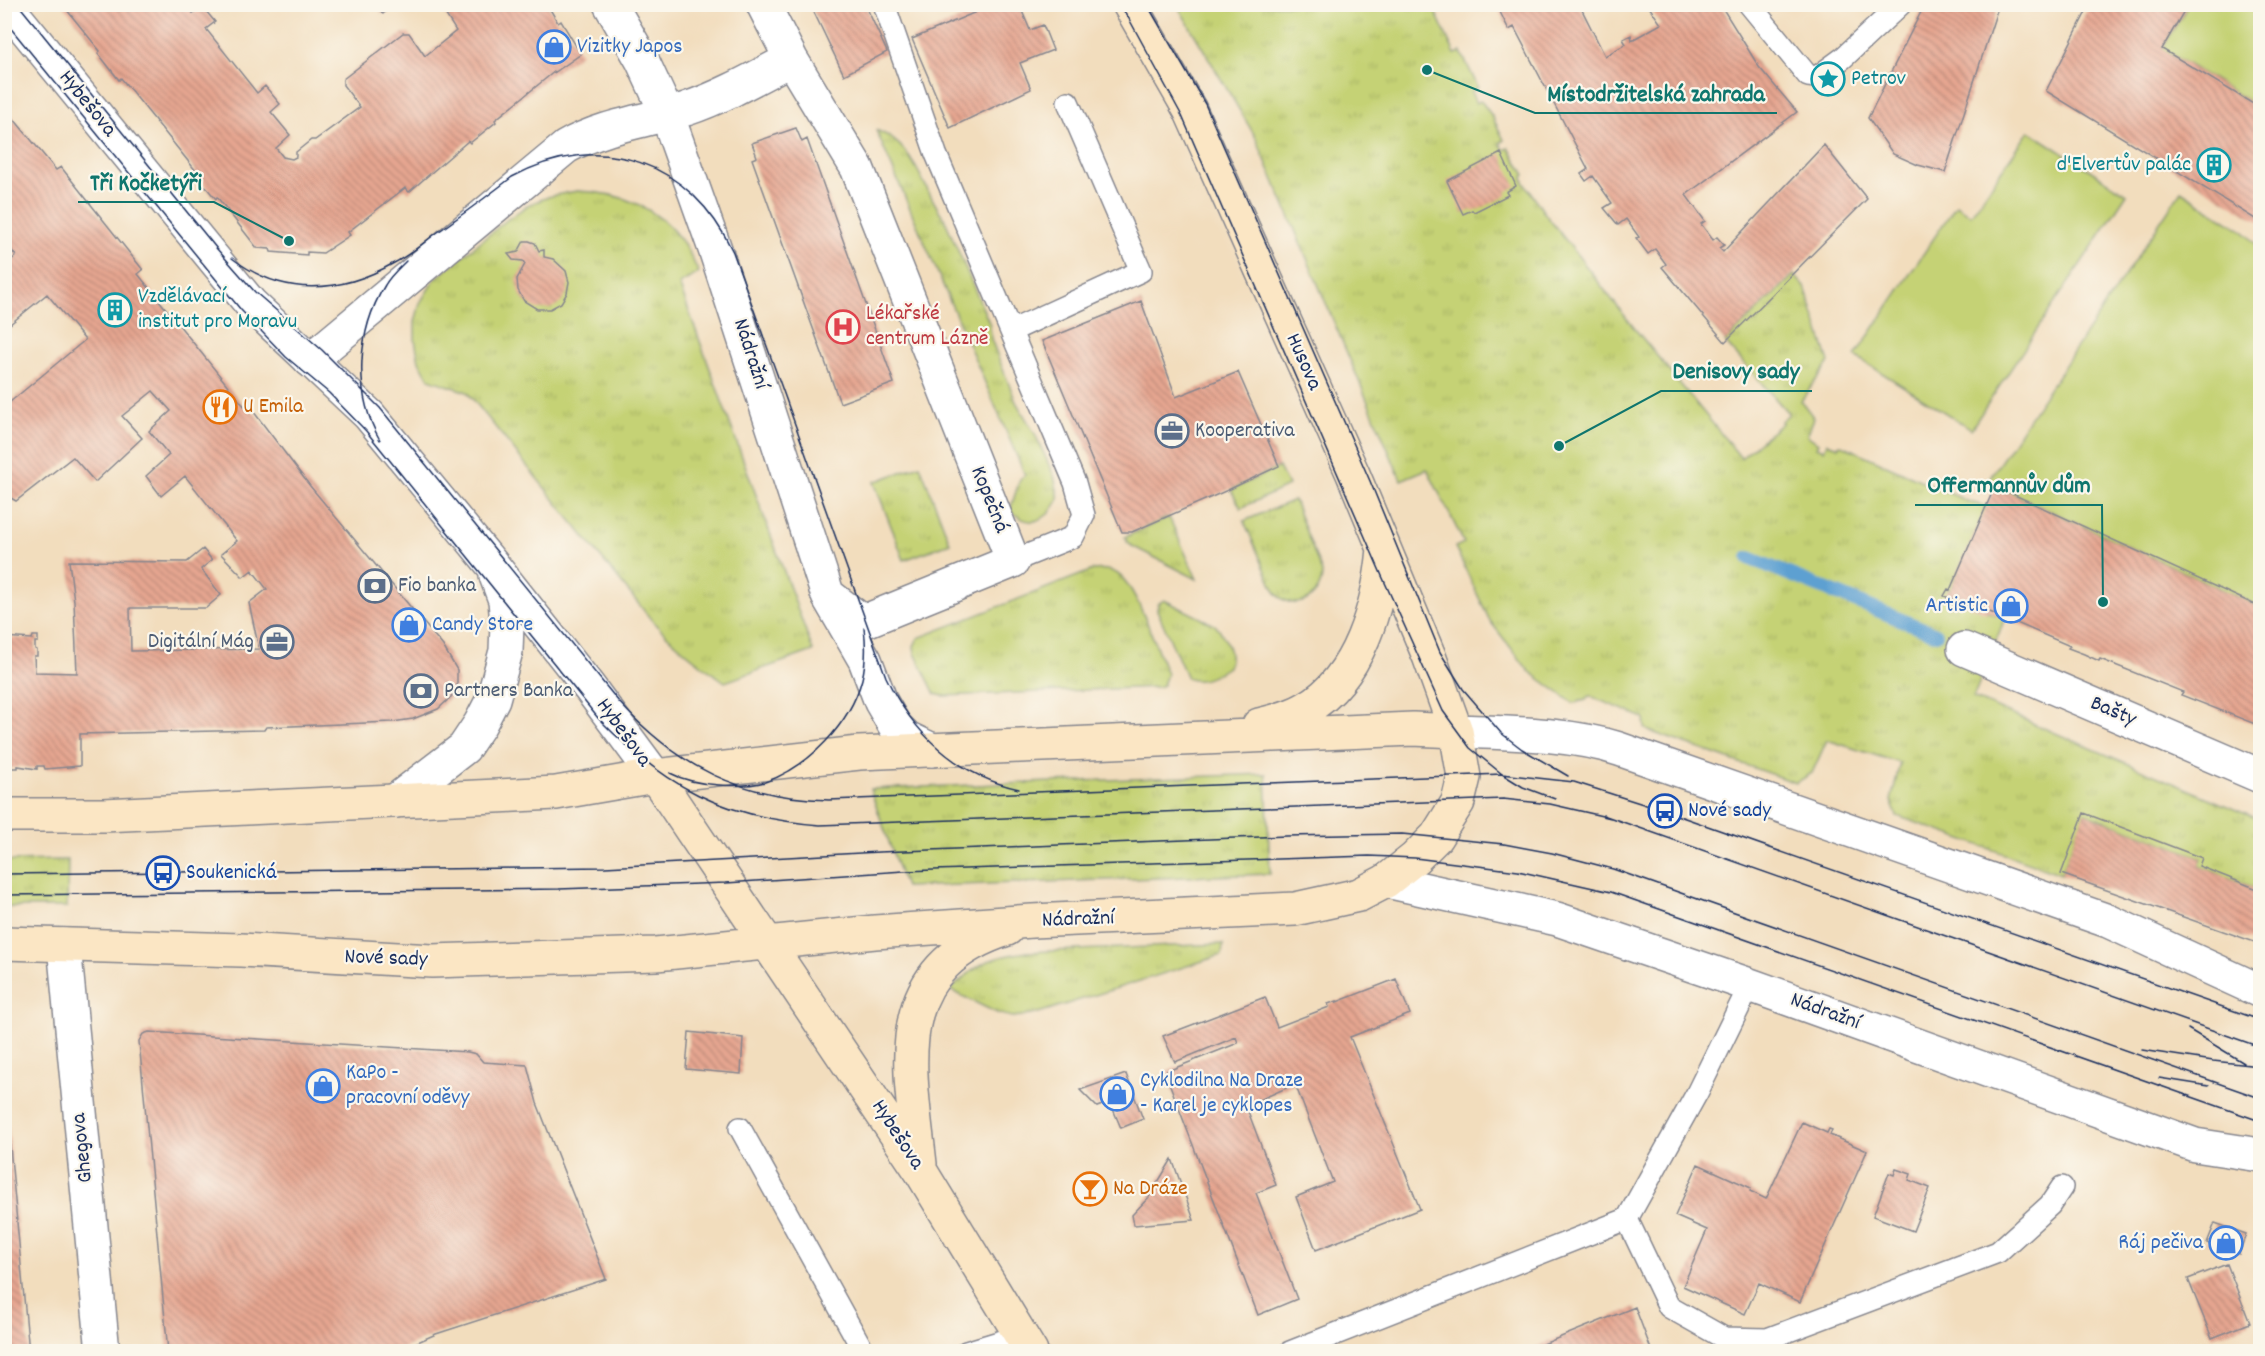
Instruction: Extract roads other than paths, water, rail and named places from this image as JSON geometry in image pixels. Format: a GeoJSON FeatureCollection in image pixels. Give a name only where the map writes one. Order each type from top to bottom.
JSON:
{"type":"FeatureCollection","features":[{"type":"Feature","properties":{"kind":"main road","name":"Husova"},"geometry":{"type":"LineString","coordinates":[[1129,4],[1190,110],[1353,474],[1429,656],[1456,731]]}},
{"type":"Feature","properties":{"kind":"main road"},"geometry":{"type":"LineString","coordinates":[[1214,738],[1288,717],[1307,708],[1336,685],[1350,666],[1362,641],[1382,576],[1384,549]]}},
{"type":"Feature","properties":{"kind":"main road","name":"Nádražní"},"geometry":{"type":"LineString","coordinates":[[655,776],[834,755],[1413,729],[1456,731],[1464,777],[1458,802],[1436,837],[1415,858],[1386,881],[1359,895],[1295,909],[1032,921],[766,942]]}},
{"type":"Feature","properties":{"kind":"main road"},"geometry":{"type":"LineString","coordinates":[[4,815],[104,815],[556,793],[655,776]]}},
{"type":"Feature","properties":{"kind":"main road","name":"Hybešova"},"geometry":{"type":"LineString","coordinates":[[655,776],[920,1170],[1027,1343]]}},
{"type":"Feature","properties":{"kind":"main road"},"geometry":{"type":"LineString","coordinates":[[920,1170],[909,1070],[912,1024],[922,995],[931,980],[967,948],[988,936],[1032,921]]}},
{"type":"Feature","properties":{"kind":"main road","name":"Nové sady"},"geometry":{"type":"LineString","coordinates":[[4,943],[240,950],[432,961],[656,954],[766,942]]}},
{"type":"Feature","properties":{"kind":"street","name":"Hybešova"},"geometry":{"type":"LineString","coordinates":[[5,4],[250,303],[369,415],[491,563],[589,687],[655,776]]}},
{"type":"Feature","properties":{"kind":"street","name":"Nádražní"},"geometry":{"type":"LineString","coordinates":[[610,4],[642,60],[667,114],[716,252],[828,596],[865,660],[881,702],[895,726],[907,738],[932,750]]}},
{"type":"Feature","properties":{"kind":"street","name":"Kopečná"},"geometry":{"type":"LineString","coordinates":[[763,4],[791,59],[857,168],[1012,561]]}},
{"type":"Feature","properties":{"kind":"street"},"geometry":{"type":"LineString","coordinates":[[310,360],[566,147],[583,137],[667,114],[715,97],[791,59]]}},
{"type":"Feature","properties":{"kind":"street"},"geometry":{"type":"LineString","coordinates":[[828,596],[863,622],[1012,561]]}},
{"type":"Feature","properties":{"kind":"street"},"geometry":{"type":"LineString","coordinates":[[395,801],[464,748],[493,699],[506,651],[507,624],[505,600],[491,563]]}},
{"type":"Feature","properties":{"kind":"street","name":"Bašty"},"geometry":{"type":"LineString","coordinates":[[1965,649],[2260,776]]}},
{"type":"Feature","properties":{"kind":"street","name":"Nádražní"},"geometry":{"type":"LineString","coordinates":[[1456,731],[1577,740],[1609,746],[2108,921],[2260,991]]}},
{"type":"Feature","properties":{"kind":"street","name":"Nádražní"},"geometry":{"type":"LineString","coordinates":[[1386,881],[1557,919],[1750,985],[2195,1145],[2260,1155]]}},
{"type":"Feature","properties":{"kind":"street","name":"Ghegova"},"geometry":{"type":"LineString","coordinates":[[64,945],[103,1352]]}},
{"type":"Feature","properties":{"kind":"lane","name":"Kopečná"},"geometry":{"type":"LineString","coordinates":[[884,4],[936,154],[1075,483],[1084,515],[1073,537],[1012,561]]}},
{"type":"Feature","properties":{"kind":"lane"},"geometry":{"type":"LineString","coordinates":[[1749,4],[1808,76],[1817,77],[1843,58],[1901,4]]}},
{"type":"Feature","properties":{"kind":"lane"},"geometry":{"type":"LineString","coordinates":[[1011,331],[1141,271],[1068,102]]}},
{"type":"Feature","properties":{"kind":"lane"},"geometry":{"type":"LineString","coordinates":[[1290,1352],[1627,1219],[1697,1093],[1750,985]]}},
{"type":"Feature","properties":{"kind":"lane"},"geometry":{"type":"LineString","coordinates":[[740,1128],[864,1352]]}},
{"type":"Feature","properties":{"kind":"lane"},"geometry":{"type":"LineString","coordinates":[[1627,1219],[1669,1307],[1724,1338],[1767,1339],[1998,1252],[2050,1205],[2062,1187]]}},
{"type":"Feature","properties":{"kind":"lane"},"geometry":{"type":"LineString","coordinates":[[966,1352],[1027,1343]]}},
{"type":"Feature","properties":{"kind":"waterway"},"geometry":{"type":"LineString","coordinates":[[1749,558],[1936,634]]}},
{"type":"Feature","properties":{"kind":"tram line"},"geometry":{"type":"LineString","coordinates":[[18,4],[217,249],[255,292],[322,350],[380,408],[619,702],[641,725],[664,744],[713,775],[767,793],[829,800],[1502,774],[1574,782],[1665,811],[2260,1020]]}},
{"type":"Feature","properties":{"kind":"tram line"},"geometry":{"type":"LineString","coordinates":[[1119,4],[1182,116],[1443,711],[1470,748],[1502,774],[1523,787],[1555,799]]}},
{"type":"Feature","properties":{"kind":"tram line"},"geometry":{"type":"LineString","coordinates":[[1147,4],[1205,104],[1370,481],[1440,652],[1463,689],[1501,733],[1522,749],[1568,776]]}},
{"type":"Feature","properties":{"kind":"tram line"},"geometry":{"type":"LineString","coordinates":[[4,20],[241,310],[286,357],[329,393],[366,431],[598,718],[647,763],[698,795],[754,815],[820,825],[1503,799],[1550,804],[1611,818]]}},
{"type":"Feature","properties":{"kind":"tram line"},"geometry":{"type":"LineString","coordinates":[[232,258],[251,271],[271,280],[312,287],[332,285],[353,281],[400,260],[512,177],[545,163],[578,156],[610,156],[640,162],[668,176],[693,195],[715,221],[733,252],[886,677],[897,697],[909,716],[939,749],[976,774],[1019,789]]}},
{"type":"Feature","properties":{"kind":"tram line"},"geometry":{"type":"LineString","coordinates":[[380,440],[365,402],[362,382],[364,342],[376,303],[387,282],[406,261]]}},
{"type":"Feature","properties":{"kind":"tram line"},"geometry":{"type":"LineString","coordinates":[[670,773],[700,783],[754,784],[781,775],[812,755],[838,727],[856,696],[864,667],[864,628]]}},
{"type":"Feature","properties":{"kind":"tram line"},"geometry":{"type":"LineString","coordinates":[[1603,815],[2260,1047]]}},
{"type":"Feature","properties":{"kind":"tram line"},"geometry":{"type":"LineString","coordinates":[[4,874],[605,867],[879,852],[1286,836],[1402,834],[1504,844],[1552,853],[1613,869],[2260,1098]]}},
{"type":"Feature","properties":{"kind":"tram line"},"geometry":{"type":"LineString","coordinates":[[4,895],[559,889],[726,883],[904,871],[1369,856],[1415,858],[1518,871],[1611,892],[2260,1121]]}},
{"type":"Feature","properties":{"kind":"tram line"},"geometry":{"type":"LineString","coordinates":[[2188,1029],[2244,1063]]}},
{"type":"Feature","properties":{"kind":"tram line"},"geometry":{"type":"LineString","coordinates":[[2142,1050],[2260,1066]]}},
{"type":"Feature","properties":{"kind":"tram line"},"geometry":{"type":"LineString","coordinates":[[2159,1078],[2209,1086]]}},
{"type":"Feature","properties":{"kind":"place","name":"Vizitky Japos"},"geometry":{"type":"Point","coordinates":[554,47]}},
{"type":"Feature","properties":{"kind":"place","name":"Místodržitelská zahrada"},"geometry":{"type":"Point","coordinates":[1427,70]}},
{"type":"Feature","properties":{"kind":"place","name":"Petrov"},"geometry":{"type":"Point","coordinates":[1828,79]}},
{"type":"Feature","properties":{"kind":"place","name":"d'Elvertův palác"},"geometry":{"type":"Point","coordinates":[2214,165]}},
{"type":"Feature","properties":{"kind":"place","name":"Tři Kočketýři"},"geometry":{"type":"Point","coordinates":[289,241]}},
{"type":"Feature","properties":{"kind":"place","name":"Vzdělávací institut pro Moravu"},"geometry":{"type":"Point","coordinates":[115,310]}},
{"type":"Feature","properties":{"kind":"place","name":"Lékařské centrum Lázně"},"geometry":{"type":"Point","coordinates":[843,327]}},
{"type":"Feature","properties":{"kind":"place","name":"U Emila"},"geometry":{"type":"Point","coordinates":[220,407]}},
{"type":"Feature","properties":{"kind":"place","name":"Kooperativa"},"geometry":{"type":"Point","coordinates":[1172,431]}},
{"type":"Feature","properties":{"kind":"place","name":"Denisovy sady"},"geometry":{"type":"Point","coordinates":[1559,446]}},
{"type":"Feature","properties":{"kind":"place","name":"Fio banka"},"geometry":{"type":"Point","coordinates":[375,586]}},
{"type":"Feature","properties":{"kind":"place","name":"Offermannův dům"},"geometry":{"type":"Point","coordinates":[2103,602]}},
{"type":"Feature","properties":{"kind":"place","name":"Artistic"},"geometry":{"type":"Point","coordinates":[2011,606]}},
{"type":"Feature","properties":{"kind":"place","name":"Candy Store"},"geometry":{"type":"Point","coordinates":[409,625]}},
{"type":"Feature","properties":{"kind":"place","name":"Digitální Mág"},"geometry":{"type":"Point","coordinates":[277,642]}},
{"type":"Feature","properties":{"kind":"place","name":"Partners Banka"},"geometry":{"type":"Point","coordinates":[421,691]}},
{"type":"Feature","properties":{"kind":"place","name":"Nové sady"},"geometry":{"type":"Point","coordinates":[1665,811]}},
{"type":"Feature","properties":{"kind":"place","name":"Soukenická"},"geometry":{"type":"Point","coordinates":[163,873]}},
{"type":"Feature","properties":{"kind":"place","name":"KaPo - pracovní oděvy"},"geometry":{"type":"Point","coordinates":[323,1086]}},
{"type":"Feature","properties":{"kind":"place","name":"Cyklodilna Na Draze - Karel je cyklopes"},"geometry":{"type":"Point","coordinates":[1117,1094]}},
{"type":"Feature","properties":{"kind":"place","name":"Na Dráze"},"geometry":{"type":"Point","coordinates":[1090,1189]}},
{"type":"Feature","properties":{"kind":"place","name":"Ráj pečiva"},"geometry":{"type":"Point","coordinates":[2226,1243]}}]}
